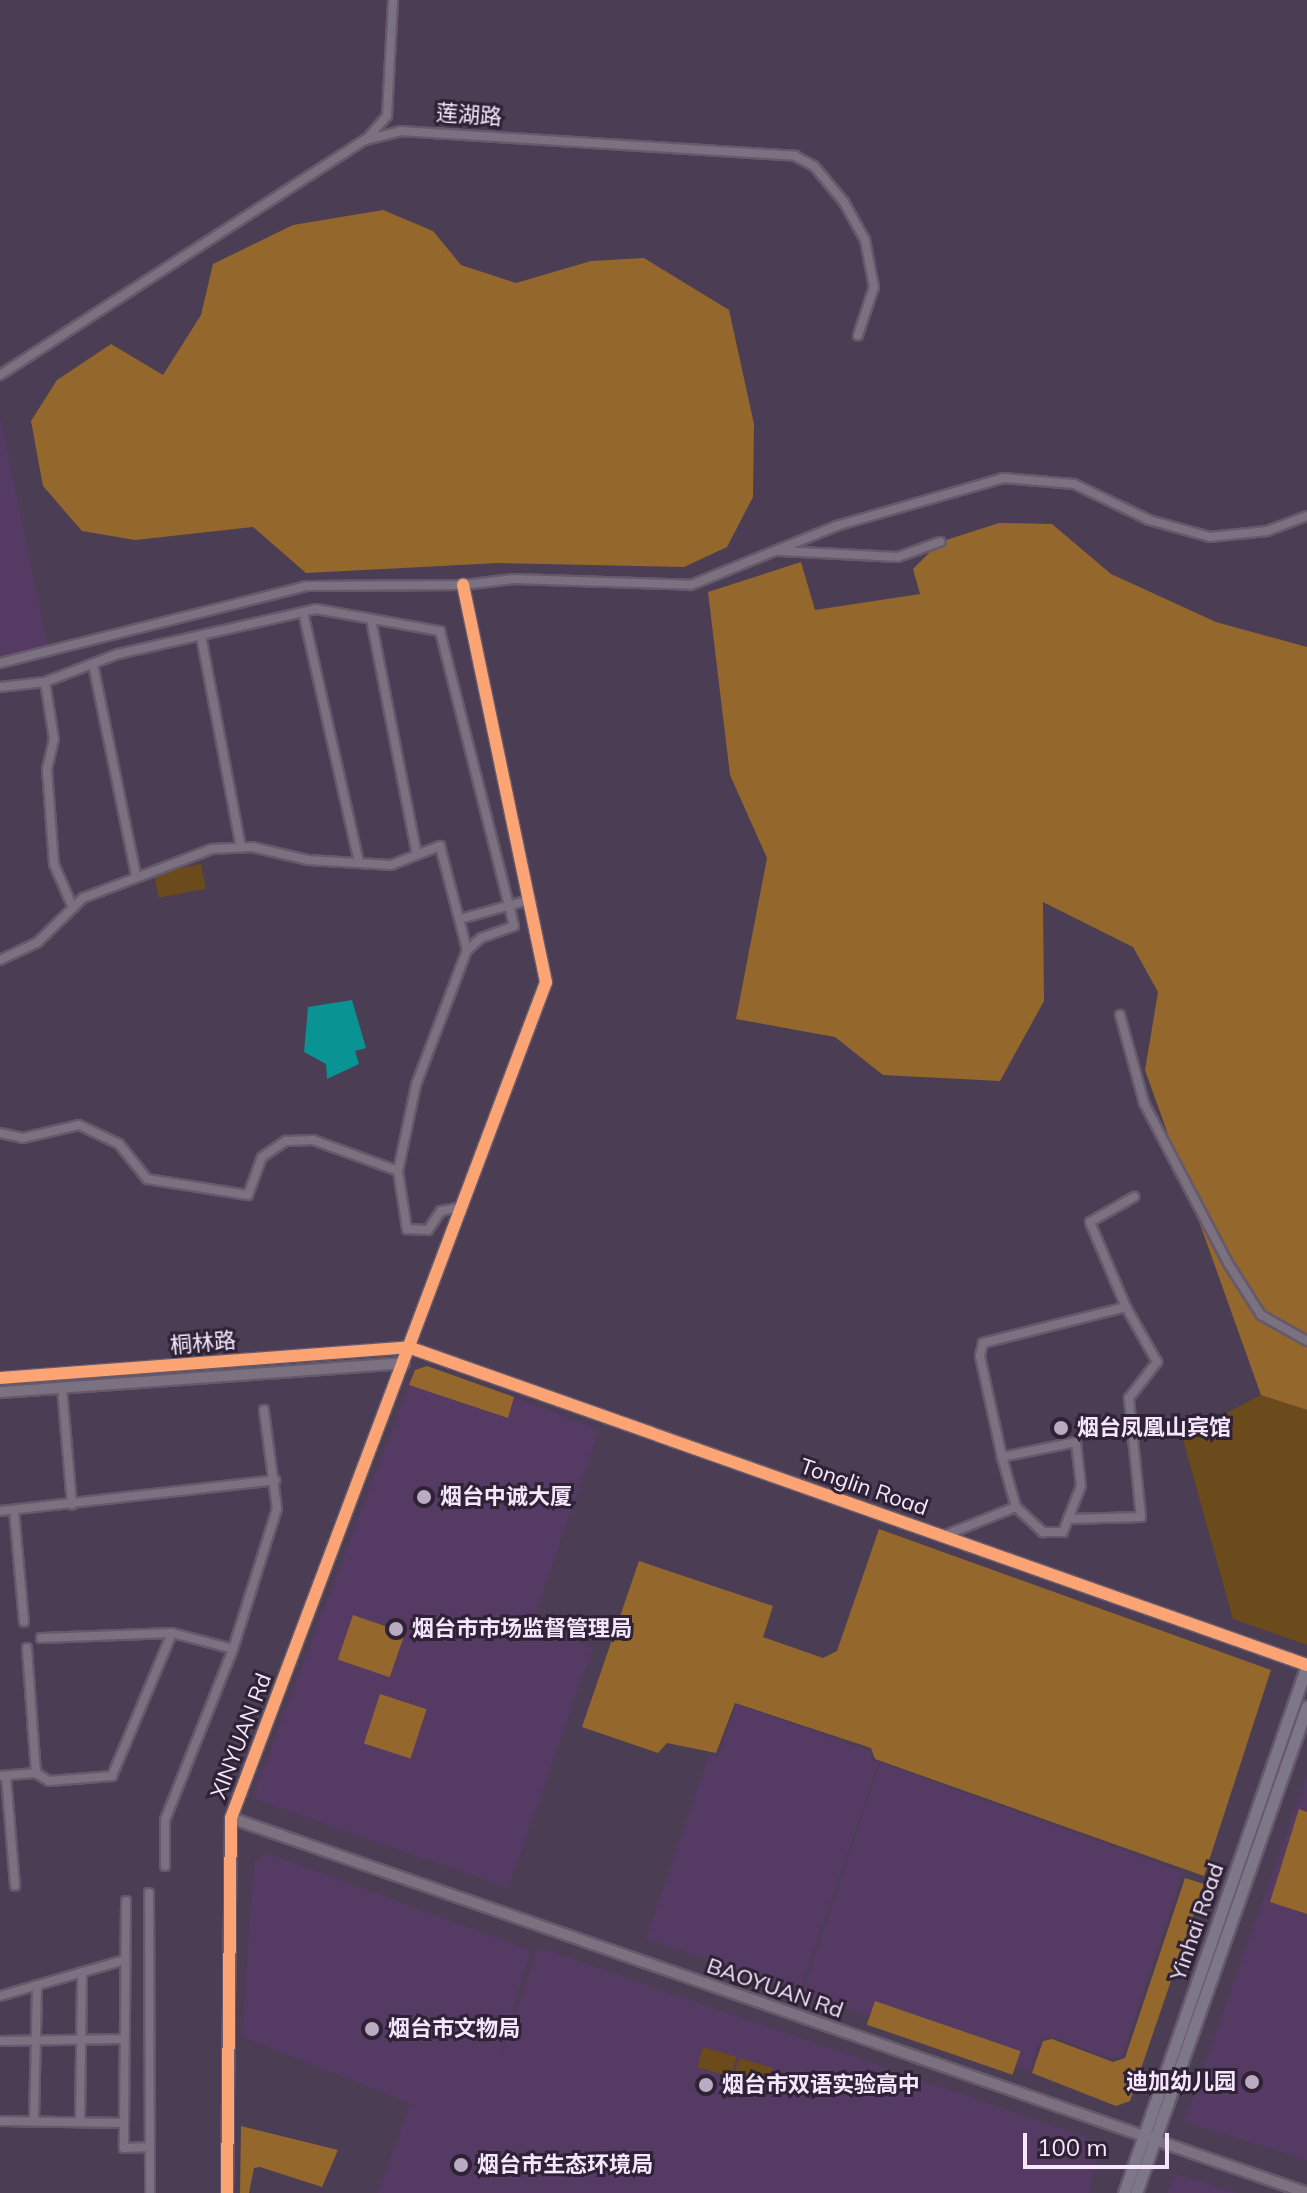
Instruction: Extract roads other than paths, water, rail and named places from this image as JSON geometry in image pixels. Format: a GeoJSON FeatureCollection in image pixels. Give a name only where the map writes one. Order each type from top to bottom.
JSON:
{"type":"FeatureCollection","features":[{"type":"Feature","properties":{"kind":"main road","name":"Yinhai Road"},"geometry":{"type":"LineString","coordinates":[[1136,2193],[1149,2140],[1307,1665]]}},
{"type":"Feature","properties":{"kind":"main road","name":"Yinhai Road"},"geometry":{"type":"LineString","coordinates":[[1124,2193],[1149,2140],[1307,1706]]}},
{"type":"Feature","properties":{"kind":"street"},"geometry":{"type":"LineString","coordinates":[[365,140],[387,116],[393,0]]}},
{"type":"Feature","properties":{"kind":"street","name":"莲湖路"},"geometry":{"type":"LineString","coordinates":[[0,375],[365,140],[400,131],[441,130],[795,156],[814,166],[844,202],[865,240],[874,287],[858,335]]}},
{"type":"Feature","properties":{"kind":"street"},"geometry":{"type":"LineString","coordinates":[[0,663],[306,586],[463,585],[514,579],[691,585],[919,499],[1003,478],[1074,484],[1149,520],[1210,537],[1267,531],[1307,516]]}},
{"type":"Feature","properties":{"kind":"street"},"geometry":{"type":"LineString","coordinates":[[775,551],[898,557],[940,542]]}},
{"type":"Feature","properties":{"kind":"street","name":"XINYUAN Rd"},"geometry":{"type":"LineString","coordinates":[[227,2193],[231,1818],[546,982],[463,585]]}},
{"type":"Feature","properties":{"kind":"street"},"geometry":{"type":"LineString","coordinates":[[0,687],[45,682],[93,664],[316,609],[440,631],[514,926],[467,950]]}},
{"type":"Feature","properties":{"kind":"street"},"geometry":{"type":"LineString","coordinates":[[303,612],[359,862]]}},
{"type":"Feature","properties":{"kind":"street"},"geometry":{"type":"LineString","coordinates":[[371,619],[417,855]]}},
{"type":"Feature","properties":{"kind":"street"},"geometry":{"type":"LineString","coordinates":[[201,636],[241,847]]}},
{"type":"Feature","properties":{"kind":"street"},"geometry":{"type":"LineString","coordinates":[[93,664],[136,876]]}},
{"type":"Feature","properties":{"kind":"street"},"geometry":{"type":"LineString","coordinates":[[45,682],[54,739],[47,769],[54,864],[73,908]]}},
{"type":"Feature","properties":{"kind":"street"},"geometry":{"type":"LineString","coordinates":[[0,960],[38,942],[83,898],[212,849],[241,847],[308,860],[391,865],[440,846],[467,950],[416,1085],[398,1171],[407,1229],[428,1230],[441,1211],[461,1207]]}},
{"type":"Feature","properties":{"kind":"street"},"geometry":{"type":"LineString","coordinates":[[460,919],[529,900]]}},
{"type":"Feature","properties":{"kind":"street"},"geometry":{"type":"LineString","coordinates":[[1120,1015],[1144,1103],[1228,1263],[1261,1315],[1307,1341]]}},
{"type":"Feature","properties":{"kind":"street"},"geometry":{"type":"LineString","coordinates":[[0,1133],[23,1138],[79,1125],[119,1144],[147,1179],[248,1195],[262,1157],[286,1141],[313,1140],[398,1171]]}},
{"type":"Feature","properties":{"kind":"street"},"geometry":{"type":"LineString","coordinates":[[1068,1519],[1141,1517],[1129,1398],[1157,1362],[1126,1307],[1090,1222],[1134,1197]]}},
{"type":"Feature","properties":{"kind":"street"},"geometry":{"type":"LineString","coordinates":[[1002,1457],[1076,1442],[1081,1486],[1063,1532],[1043,1532],[1016,1507],[1002,1457],[980,1356],[983,1343],[1126,1307]]}},
{"type":"Feature","properties":{"kind":"street","name":"桐林路"},"geometry":{"type":"LineString","coordinates":[[0,1378],[408,1347]]}},
{"type":"Feature","properties":{"kind":"street","name":"Tonglin Road"},"geometry":{"type":"LineString","coordinates":[[408,1347],[1307,1665]]}},
{"type":"Feature","properties":{"kind":"street","name":"桐林路"},"geometry":{"type":"LineString","coordinates":[[0,1392],[404,1363]]}},
{"type":"Feature","properties":{"kind":"street"},"geometry":{"type":"LineString","coordinates":[[62,1388],[72,1505]]}},
{"type":"Feature","properties":{"kind":"street"},"geometry":{"type":"LineString","coordinates":[[165,1866],[165,1820],[233,1649],[277,1509],[264,1410]]}},
{"type":"Feature","properties":{"kind":"street"},"geometry":{"type":"LineString","coordinates":[[0,1511],[275,1480]]}},
{"type":"Feature","properties":{"kind":"street"},"geometry":{"type":"LineString","coordinates":[[943,1536],[1016,1507]]}},
{"type":"Feature","properties":{"kind":"street"},"geometry":{"type":"LineString","coordinates":[[14,1510],[24,1622]]}},
{"type":"Feature","properties":{"kind":"street"},"geometry":{"type":"LineString","coordinates":[[41,1638],[172,1633],[233,1649]]}},
{"type":"Feature","properties":{"kind":"street"},"geometry":{"type":"LineString","coordinates":[[15,1886],[3,1776],[36,1773],[49,1781],[112,1776],[172,1633]]}},
{"type":"Feature","properties":{"kind":"street"},"geometry":{"type":"LineString","coordinates":[[27,1648],[36,1773]]}},
{"type":"Feature","properties":{"kind":"street","name":"BAOYUAN Rd"},"geometry":{"type":"LineString","coordinates":[[231,1818],[1307,2193]]}},
{"type":"Feature","properties":{"kind":"street"},"geometry":{"type":"LineString","coordinates":[[149,1893],[150,2193]]}},
{"type":"Feature","properties":{"kind":"street"},"geometry":{"type":"LineString","coordinates":[[126,1901],[124,2148],[150,2147]]}},
{"type":"Feature","properties":{"kind":"street"},"geometry":{"type":"LineString","coordinates":[[0,1996],[125,1960]]}},
{"type":"Feature","properties":{"kind":"street"},"geometry":{"type":"LineString","coordinates":[[80,2122],[82,1972]]}},
{"type":"Feature","properties":{"kind":"street"},"geometry":{"type":"LineString","coordinates":[[34,2121],[37,1985]]}},
{"type":"Feature","properties":{"kind":"street"},"geometry":{"type":"LineString","coordinates":[[0,2041],[124,2039]]}},
{"type":"Feature","properties":{"kind":"street"},"geometry":{"type":"LineString","coordinates":[[0,2121],[122,2123]]}},
{"type":"Feature","properties":{"kind":"place","name":"烟台凤凰山宾馆"},"geometry":{"type":"Point","coordinates":[1061,1428]}},
{"type":"Feature","properties":{"kind":"place","name":"烟台中诚大厦"},"geometry":{"type":"Point","coordinates":[424,1497]}},
{"type":"Feature","properties":{"kind":"place","name":"烟台市市场监督管理局"},"geometry":{"type":"Point","coordinates":[396,1629]}},
{"type":"Feature","properties":{"kind":"place","name":"烟台市文物局"},"geometry":{"type":"Point","coordinates":[372,2029]}},
{"type":"Feature","properties":{"kind":"place","name":"迪加幼儿园"},"geometry":{"type":"Point","coordinates":[1252,2082]}},
{"type":"Feature","properties":{"kind":"place","name":"烟台市双语实验高中"},"geometry":{"type":"Point","coordinates":[706,2085]}},
{"type":"Feature","properties":{"kind":"place","name":"烟台市生态环境局"},"geometry":{"type":"Point","coordinates":[461,2165]}}]}
